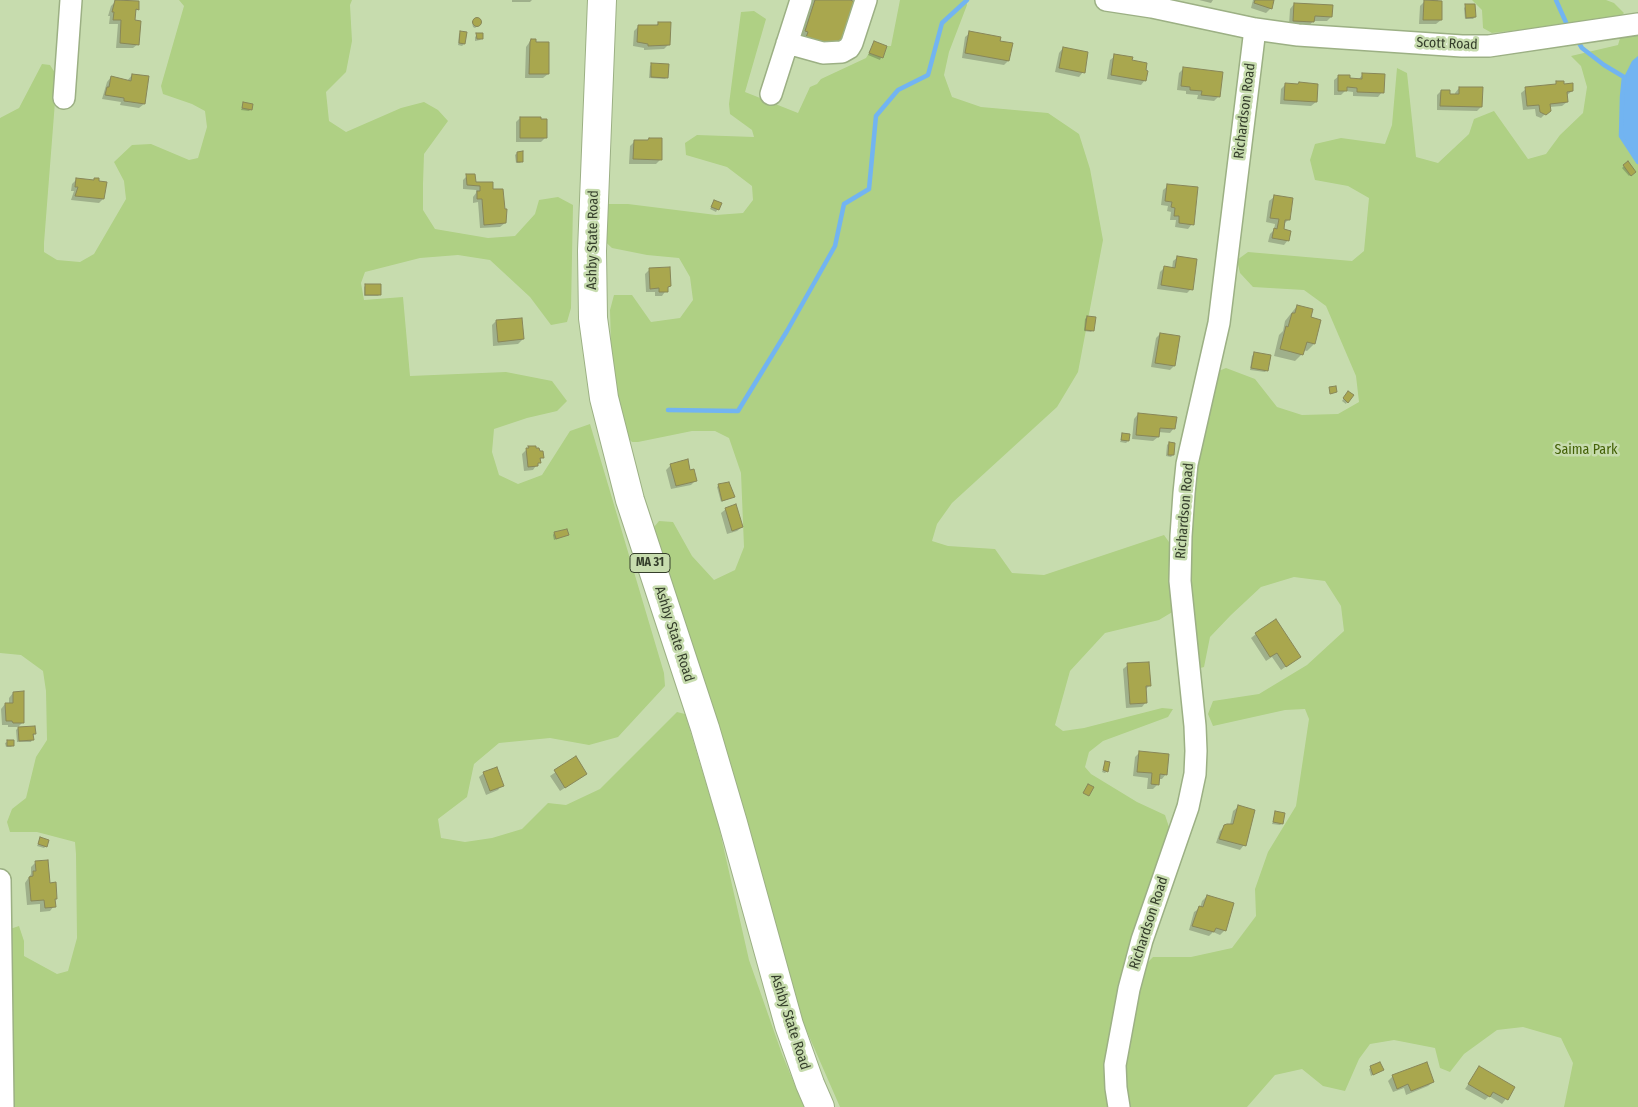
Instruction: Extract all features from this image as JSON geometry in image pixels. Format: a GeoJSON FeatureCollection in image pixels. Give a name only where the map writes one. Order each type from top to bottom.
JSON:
{"type":"FeatureCollection","features":[{"type":"Feature","properties":{"kind":"main road","name":"Ashby State Road"},"geometry":{"type":"LineString","coordinates":[[602,0],[592,251],[593,318],[604,398],[630,500],[711,747],[786,1017],[820,1107]]}},
{"type":"Feature","properties":{"kind":"street"},"geometry":{"type":"LineString","coordinates":[[64,98],[71,0]]}},
{"type":"Feature","properties":{"kind":"street"},"geometry":{"type":"LineString","coordinates":[[770,94],[801,0]]}},
{"type":"Feature","properties":{"kind":"street"},"geometry":{"type":"LineString","coordinates":[[787,43],[823,53],[842,52],[849,48],[852,43],[866,0]]}},
{"type":"Feature","properties":{"kind":"street"},"geometry":{"type":"LineString","coordinates":[[1106,0],[1152,7],[1254,29]]}},
{"type":"Feature","properties":{"kind":"street","name":"Scott Road"},"geometry":{"type":"LineString","coordinates":[[1254,29],[1298,35],[1462,46],[1489,46],[1638,24]]}},
{"type":"Feature","properties":{"kind":"street","name":"Richardson Road"},"geometry":{"type":"LineString","coordinates":[[1118,1107],[1115,1066],[1129,989],[1142,940],[1188,807],[1195,774],[1194,726],[1180,581],[1184,493],[1189,455],[1219,323],[1254,29]]}},
{"type":"Feature","properties":{"kind":"street"},"geometry":{"type":"LineString","coordinates":[[0,880],[3,1107]]}},
{"type":"Feature","properties":{"kind":"green space"},"geometry":{"type":"Polygon","coordinates":[[[179,0],[352,0],[350,5],[352,41],[346,72],[326,92],[329,121],[346,132],[401,108],[424,102],[438,110],[448,121],[424,154],[423,184],[423,210],[435,229],[488,238],[515,236],[535,214],[539,200],[558,197],[573,205],[571,308],[567,322],[551,325],[530,297],[490,260],[458,255],[420,258],[365,272],[361,283],[364,300],[403,297],[410,376],[506,372],[552,381],[567,401],[557,411],[527,418],[494,429],[492,452],[499,475],[518,484],[542,475],[570,431],[590,424],[664,673],[665,686],[618,737],[589,745],[550,738],[499,743],[474,764],[467,797],[438,819],[441,838],[465,842],[492,838],[522,829],[548,803],[566,805],[600,789],[677,712],[685,714],[718,823],[749,960],[782,1054],[804,1107],[8,1107],[10,929],[19,926],[24,941],[24,956],[57,974],[68,971],[77,938],[75,842],[37,832],[10,832],[7,822],[12,809],[26,798],[36,757],[47,740],[46,691],[43,671],[21,655],[0,653],[0,118],[19,108],[42,64],[50,65],[57,76],[44,252],[57,260],[80,262],[94,254],[126,199],[124,181],[114,162],[132,145],[151,144],[189,160],[198,158],[207,127],[205,111],[192,104],[163,94],[161,86],[184,6],[179,0]]]}},
{"type":"Feature","properties":{"kind":"green space"},"geometry":{"type":"Polygon","coordinates":[[[900,0],[966,0],[967,5],[949,52],[944,75],[952,97],[981,107],[1048,113],[1079,134],[1090,169],[1103,240],[1078,372],[1057,407],[952,503],[937,524],[932,541],[948,546],[995,549],[1012,573],[1044,575],[1164,535],[1169,542],[1174,611],[1159,620],[1105,633],[1070,671],[1055,725],[1063,731],[1084,728],[1162,708],[1173,709],[1168,717],[1103,741],[1089,752],[1085,767],[1091,774],[1137,802],[1165,815],[1169,827],[1122,973],[1107,1047],[1109,1107],[840,1107],[791,995],[774,925],[711,701],[658,546],[654,527],[659,521],[673,522],[692,556],[714,580],[735,570],[744,547],[741,473],[729,438],[715,431],[692,431],[632,442],[628,438],[612,376],[610,310],[614,295],[632,295],[651,322],[680,318],[693,300],[690,277],[679,258],[647,255],[612,248],[597,234],[602,204],[628,204],[716,215],[743,213],[753,200],[752,186],[727,167],[686,155],[685,143],[697,135],[754,137],[752,130],[730,114],[729,104],[741,12],[754,11],[766,19],[745,92],[798,113],[810,87],[817,84],[821,79],[866,58],[869,53],[883,58],[887,46],[891,46],[900,0]]]}},
{"type":"Feature","properties":{"kind":"green space"},"geometry":{"type":"Polygon","coordinates":[[[1472,0],[1606,0],[1614,3],[1624,13],[1618,19],[1492,33],[1483,28],[1482,10],[1472,0]]]}},
{"type":"Feature","properties":{"kind":"green space","name":"Saima Park"},"geometry":{"type":"Polygon","coordinates":[[[1638,30],[1638,1107],[1564,1107],[1573,1063],[1561,1038],[1523,1027],[1497,1030],[1464,1054],[1450,1072],[1440,1068],[1435,1048],[1394,1040],[1370,1044],[1359,1059],[1345,1091],[1323,1086],[1302,1069],[1275,1075],[1247,1107],[1124,1107],[1120,1068],[1141,969],[1153,957],[1191,957],[1232,948],[1256,916],[1255,889],[1268,852],[1296,806],[1309,719],[1305,709],[1285,710],[1213,726],[1208,714],[1213,701],[1259,694],[1307,665],[1344,631],[1341,606],[1325,581],[1294,577],[1261,587],[1231,615],[1210,637],[1204,667],[1197,669],[1190,584],[1188,505],[1216,372],[1226,368],[1255,379],[1277,407],[1302,415],[1338,414],[1359,402],[1356,376],[1326,306],[1304,290],[1253,287],[1240,273],[1237,260],[1248,252],[1352,261],[1364,251],[1369,198],[1348,186],[1315,180],[1310,160],[1315,144],[1341,138],[1385,144],[1392,125],[1397,68],[1407,73],[1416,157],[1438,163],[1469,134],[1474,119],[1494,111],[1528,159],[1546,154],[1560,135],[1583,113],[1587,87],[1581,66],[1571,56],[1618,45],[1621,35],[1638,30]]]}},
{"type":"Feature","properties":{"kind":"water"},"geometry":{"type":"Polygon","coordinates":[[[1638,56],[1638,162],[1621,136],[1624,77],[1632,61],[1638,56]]]}},
{"type":"Feature","properties":{"kind":"building"},"geometry":{"type":"Polygon","coordinates":[[[115,0],[139,1],[139,10],[136,9],[135,20],[141,21],[139,45],[120,43],[121,20],[113,20],[114,12],[112,12],[115,0]]]}},
{"type":"Feature","properties":{"kind":"building"},"geometry":{"type":"Polygon","coordinates":[[[815,0],[850,0],[856,2],[843,45],[832,49],[805,40],[808,32],[805,31],[815,0]]]}},
{"type":"Feature","properties":{"kind":"building"},"geometry":{"type":"Polygon","coordinates":[[[1255,0],[1274,0],[1272,9],[1254,3],[1255,0]]]}},
{"type":"Feature","properties":{"kind":"building"},"geometry":{"type":"Polygon","coordinates":[[[1424,0],[1442,1],[1442,20],[1423,20],[1424,0]]]}},
{"type":"Feature","properties":{"kind":"building"},"geometry":{"type":"Polygon","coordinates":[[[1294,3],[1333,5],[1332,17],[1315,16],[1314,22],[1293,21],[1294,3]]]}},
{"type":"Feature","properties":{"kind":"building"},"geometry":{"type":"Polygon","coordinates":[[[1465,4],[1475,4],[1476,17],[1466,18],[1465,4]]]}},
{"type":"Feature","properties":{"kind":"building"},"geometry":{"type":"Polygon","coordinates":[[[477,18],[481,22],[477,26],[473,22],[477,18]]]}},
{"type":"Feature","properties":{"kind":"building"},"geometry":{"type":"Polygon","coordinates":[[[658,22],[671,22],[670,45],[648,46],[648,44],[637,42],[638,25],[658,25],[658,22]]]}},
{"type":"Feature","properties":{"kind":"building"},"geometry":{"type":"Polygon","coordinates":[[[460,31],[467,32],[465,44],[459,43],[460,31]]]}},
{"type":"Feature","properties":{"kind":"building"},"geometry":{"type":"Polygon","coordinates":[[[969,31],[1001,37],[1000,41],[1013,43],[1009,61],[965,53],[969,31]]]}},
{"type":"Feature","properties":{"kind":"building"},"geometry":{"type":"Polygon","coordinates":[[[476,33],[483,33],[483,39],[477,39],[476,33]]]}},
{"type":"Feature","properties":{"kind":"building"},"geometry":{"type":"Polygon","coordinates":[[[531,39],[536,39],[536,42],[549,42],[549,74],[529,74],[531,39]]]}},
{"type":"Feature","properties":{"kind":"building"},"geometry":{"type":"Polygon","coordinates":[[[874,41],[887,46],[883,58],[869,53],[874,41]]]}},
{"type":"Feature","properties":{"kind":"building"},"geometry":{"type":"Polygon","coordinates":[[[1063,47],[1088,52],[1085,73],[1059,68],[1063,47]]]}},
{"type":"Feature","properties":{"kind":"building"},"geometry":{"type":"Polygon","coordinates":[[[1114,54],[1133,57],[1132,60],[1147,63],[1146,81],[1111,75],[1114,54]]]}},
{"type":"Feature","properties":{"kind":"building"},"geometry":{"type":"Polygon","coordinates":[[[651,63],[669,64],[668,78],[651,77],[651,63]]]}},
{"type":"Feature","properties":{"kind":"building"},"geometry":{"type":"Polygon","coordinates":[[[1183,67],[1223,72],[1220,97],[1201,95],[1202,91],[1190,90],[1190,87],[1181,86],[1183,67]]]}},
{"type":"Feature","properties":{"kind":"building"},"geometry":{"type":"Polygon","coordinates":[[[1362,73],[1385,74],[1384,93],[1357,92],[1357,88],[1347,87],[1347,91],[1338,91],[1338,75],[1350,75],[1350,78],[1362,79],[1362,73]]]}},
{"type":"Feature","properties":{"kind":"building"},"geometry":{"type":"Polygon","coordinates":[[[132,74],[149,76],[145,104],[124,101],[124,98],[105,95],[111,76],[131,81],[132,74]]]}},
{"type":"Feature","properties":{"kind":"building"},"geometry":{"type":"Polygon","coordinates":[[[1556,81],[1564,81],[1564,84],[1573,83],[1573,91],[1567,92],[1568,102],[1550,104],[1551,111],[1546,115],[1540,112],[1539,105],[1527,106],[1525,87],[1556,84],[1556,81]]]}},
{"type":"Feature","properties":{"kind":"building"},"geometry":{"type":"Polygon","coordinates":[[[1299,82],[1318,84],[1317,102],[1284,100],[1285,83],[1298,84],[1299,82]]]}},
{"type":"Feature","properties":{"kind":"building"},"geometry":{"type":"Polygon","coordinates":[[[1459,87],[1483,87],[1482,107],[1440,106],[1441,90],[1450,90],[1450,94],[1459,94],[1459,87]]]}},
{"type":"Feature","properties":{"kind":"building"},"geometry":{"type":"Polygon","coordinates":[[[243,102],[253,104],[252,110],[242,108],[243,102]]]}},
{"type":"Feature","properties":{"kind":"building"},"geometry":{"type":"Polygon","coordinates":[[[520,117],[541,117],[541,119],[547,119],[547,138],[520,138],[520,117]]]}},
{"type":"Feature","properties":{"kind":"building"},"geometry":{"type":"Polygon","coordinates":[[[649,138],[662,138],[662,160],[633,159],[634,140],[648,140],[649,138]]]}},
{"type":"Feature","properties":{"kind":"building"},"geometry":{"type":"Polygon","coordinates":[[[523,151],[523,162],[517,162],[517,152],[523,151]]]}},
{"type":"Feature","properties":{"kind":"building"},"geometry":{"type":"Polygon","coordinates":[[[1628,161],[1636,172],[1631,176],[1623,165],[1628,161]]]}},
{"type":"Feature","properties":{"kind":"building"},"geometry":{"type":"Polygon","coordinates":[[[466,174],[475,174],[476,182],[493,182],[493,189],[503,189],[505,209],[507,209],[506,223],[484,225],[482,199],[477,199],[477,191],[480,191],[480,186],[467,185],[466,174]]]}},
{"type":"Feature","properties":{"kind":"building"},"geometry":{"type":"Polygon","coordinates":[[[76,178],[94,180],[94,178],[99,178],[99,181],[107,182],[104,199],[75,196],[78,187],[75,187],[76,178]]]}},
{"type":"Feature","properties":{"kind":"building"},"geometry":{"type":"Polygon","coordinates":[[[1167,184],[1198,187],[1194,225],[1179,223],[1179,216],[1174,216],[1175,208],[1171,207],[1172,202],[1165,201],[1167,184]]]}},
{"type":"Feature","properties":{"kind":"building"},"geometry":{"type":"Polygon","coordinates":[[[1274,195],[1293,198],[1290,220],[1285,220],[1284,229],[1291,231],[1289,241],[1272,238],[1274,228],[1277,229],[1279,219],[1270,218],[1274,195]]]}},
{"type":"Feature","properties":{"kind":"building"},"geometry":{"type":"Polygon","coordinates":[[[714,200],[722,203],[719,210],[711,207],[714,200]]]}},
{"type":"Feature","properties":{"kind":"building"},"geometry":{"type":"Polygon","coordinates":[[[1177,256],[1197,259],[1193,290],[1161,285],[1164,266],[1175,268],[1177,256]]]}},
{"type":"Feature","properties":{"kind":"building"},"geometry":{"type":"Polygon","coordinates":[[[670,267],[671,286],[668,287],[668,292],[659,292],[659,288],[650,289],[649,268],[670,267]]]}},
{"type":"Feature","properties":{"kind":"building"},"geometry":{"type":"Polygon","coordinates":[[[365,284],[381,284],[381,295],[365,295],[365,284]]]}},
{"type":"Feature","properties":{"kind":"building"},"geometry":{"type":"Polygon","coordinates":[[[1297,305],[1313,309],[1311,317],[1321,320],[1315,344],[1307,342],[1303,355],[1280,349],[1286,326],[1288,327],[1292,313],[1295,313],[1297,305]]]}},
{"type":"Feature","properties":{"kind":"building"},"geometry":{"type":"Polygon","coordinates":[[[1087,316],[1096,317],[1094,331],[1085,330],[1087,316]]]}},
{"type":"Feature","properties":{"kind":"building"},"geometry":{"type":"Polygon","coordinates":[[[522,318],[524,339],[498,342],[496,320],[522,318]]]}},
{"type":"Feature","properties":{"kind":"building"},"geometry":{"type":"Polygon","coordinates":[[[1160,333],[1180,336],[1175,366],[1155,363],[1160,333]]]}},
{"type":"Feature","properties":{"kind":"building"},"geometry":{"type":"Polygon","coordinates":[[[1254,352],[1271,355],[1268,371],[1251,368],[1254,352]]]}},
{"type":"Feature","properties":{"kind":"building"},"geometry":{"type":"Polygon","coordinates":[[[1336,386],[1337,392],[1330,394],[1329,387],[1336,386]]]}},
{"type":"Feature","properties":{"kind":"building"},"geometry":{"type":"Polygon","coordinates":[[[1348,391],[1354,395],[1348,403],[1343,398],[1348,391]]]}},
{"type":"Feature","properties":{"kind":"building"},"geometry":{"type":"Polygon","coordinates":[[[1138,413],[1177,417],[1175,429],[1160,428],[1159,437],[1136,435],[1138,413]]]}},
{"type":"Feature","properties":{"kind":"building"},"geometry":{"type":"Polygon","coordinates":[[[1122,433],[1130,434],[1129,441],[1121,440],[1122,433]]]}},
{"type":"Feature","properties":{"kind":"building"},"geometry":{"type":"Polygon","coordinates":[[[1169,442],[1175,443],[1174,455],[1168,455],[1169,442]]]}},
{"type":"Feature","properties":{"kind":"building"},"geometry":{"type":"Polygon","coordinates":[[[528,446],[536,446],[540,451],[543,451],[544,458],[540,458],[541,463],[538,463],[538,466],[528,467],[526,448],[529,448],[528,446]]]}},
{"type":"Feature","properties":{"kind":"building"},"geometry":{"type":"Polygon","coordinates":[[[688,459],[690,470],[694,469],[697,481],[676,486],[670,464],[688,459]]]}},
{"type":"Feature","properties":{"kind":"building"},"geometry":{"type":"Polygon","coordinates":[[[729,482],[735,497],[722,501],[718,484],[729,482]]]}},
{"type":"Feature","properties":{"kind":"building"},"geometry":{"type":"Polygon","coordinates":[[[736,504],[743,527],[732,531],[725,508],[736,504]]]}},
{"type":"Feature","properties":{"kind":"building"},"geometry":{"type":"Polygon","coordinates":[[[567,529],[569,535],[556,539],[554,532],[567,529]]]}},
{"type":"Feature","properties":{"kind":"building"},"geometry":{"type":"Polygon","coordinates":[[[1276,619],[1301,657],[1286,667],[1277,653],[1270,657],[1255,633],[1276,619]]]}},
{"type":"Feature","properties":{"kind":"building"},"geometry":{"type":"Polygon","coordinates":[[[1149,662],[1151,686],[1146,686],[1147,703],[1130,704],[1127,663],[1149,662]]]}},
{"type":"Feature","properties":{"kind":"building"},"geometry":{"type":"Polygon","coordinates":[[[24,691],[24,723],[6,721],[5,703],[13,703],[13,692],[24,691]]]}},
{"type":"Feature","properties":{"kind":"building"},"geometry":{"type":"Polygon","coordinates":[[[35,726],[36,734],[33,734],[34,740],[19,741],[18,727],[35,726]]]}},
{"type":"Feature","properties":{"kind":"building"},"geometry":{"type":"Polygon","coordinates":[[[7,740],[14,740],[14,746],[7,746],[7,740]]]}},
{"type":"Feature","properties":{"kind":"building"},"geometry":{"type":"Polygon","coordinates":[[[1139,751],[1169,754],[1167,775],[1160,774],[1159,785],[1151,784],[1152,773],[1137,772],[1139,751]]]}},
{"type":"Feature","properties":{"kind":"building"},"geometry":{"type":"Polygon","coordinates":[[[576,756],[587,774],[565,788],[554,770],[576,756]]]}},
{"type":"Feature","properties":{"kind":"building"},"geometry":{"type":"Polygon","coordinates":[[[1105,761],[1110,762],[1108,772],[1103,770],[1105,761]]]}},
{"type":"Feature","properties":{"kind":"building"},"geometry":{"type":"Polygon","coordinates":[[[497,767],[504,786],[490,791],[483,772],[497,767]]]}},
{"type":"Feature","properties":{"kind":"building"},"geometry":{"type":"Polygon","coordinates":[[[1088,784],[1094,787],[1089,796],[1083,793],[1088,784]]]}},
{"type":"Feature","properties":{"kind":"building"},"geometry":{"type":"Polygon","coordinates":[[[1238,805],[1255,810],[1246,846],[1219,839],[1224,825],[1233,824],[1238,805]]]}},
{"type":"Feature","properties":{"kind":"building"},"geometry":{"type":"Polygon","coordinates":[[[1275,811],[1285,813],[1283,824],[1273,822],[1275,811]]]}},
{"type":"Feature","properties":{"kind":"building"},"geometry":{"type":"Polygon","coordinates":[[[40,837],[49,840],[47,847],[38,844],[40,837]]]}},
{"type":"Feature","properties":{"kind":"building"},"geometry":{"type":"Polygon","coordinates":[[[48,860],[50,883],[56,882],[57,899],[55,899],[56,907],[45,908],[44,900],[31,901],[29,877],[33,876],[33,871],[36,871],[35,861],[48,860]]]}},
{"type":"Feature","properties":{"kind":"building"},"geometry":{"type":"Polygon","coordinates":[[[1207,895],[1234,903],[1226,931],[1216,928],[1214,932],[1192,926],[1199,906],[1203,907],[1207,895]]]}},
{"type":"Feature","properties":{"kind":"building"},"geometry":{"type":"Polygon","coordinates":[[[1380,1062],[1384,1070],[1373,1075],[1370,1066],[1380,1062]]]}},
{"type":"Feature","properties":{"kind":"building"},"geometry":{"type":"Polygon","coordinates":[[[1427,1062],[1434,1082],[1411,1091],[1408,1084],[1397,1089],[1392,1075],[1427,1062]]]}},
{"type":"Feature","properties":{"kind":"building"},"geometry":{"type":"Polygon","coordinates":[[[1479,1066],[1515,1087],[1508,1100],[1493,1092],[1490,1097],[1468,1084],[1479,1066]]]}},
{"type":"Feature","properties":{"kind":"waterway"},"geometry":{"type":"LineString","coordinates":[[668,410],[738,411],[787,331],[835,246],[844,204],[869,189],[876,116],[898,90],[928,75],[942,23],[967,0]]}},
{"type":"Feature","properties":{"kind":"waterway"},"geometry":{"type":"LineString","coordinates":[[1556,0],[1568,27]]}},
{"type":"Feature","properties":{"kind":"waterway"},"geometry":{"type":"LineString","coordinates":[[1577,40],[1582,48],[1624,77],[1621,136],[1638,162]]}}]}
